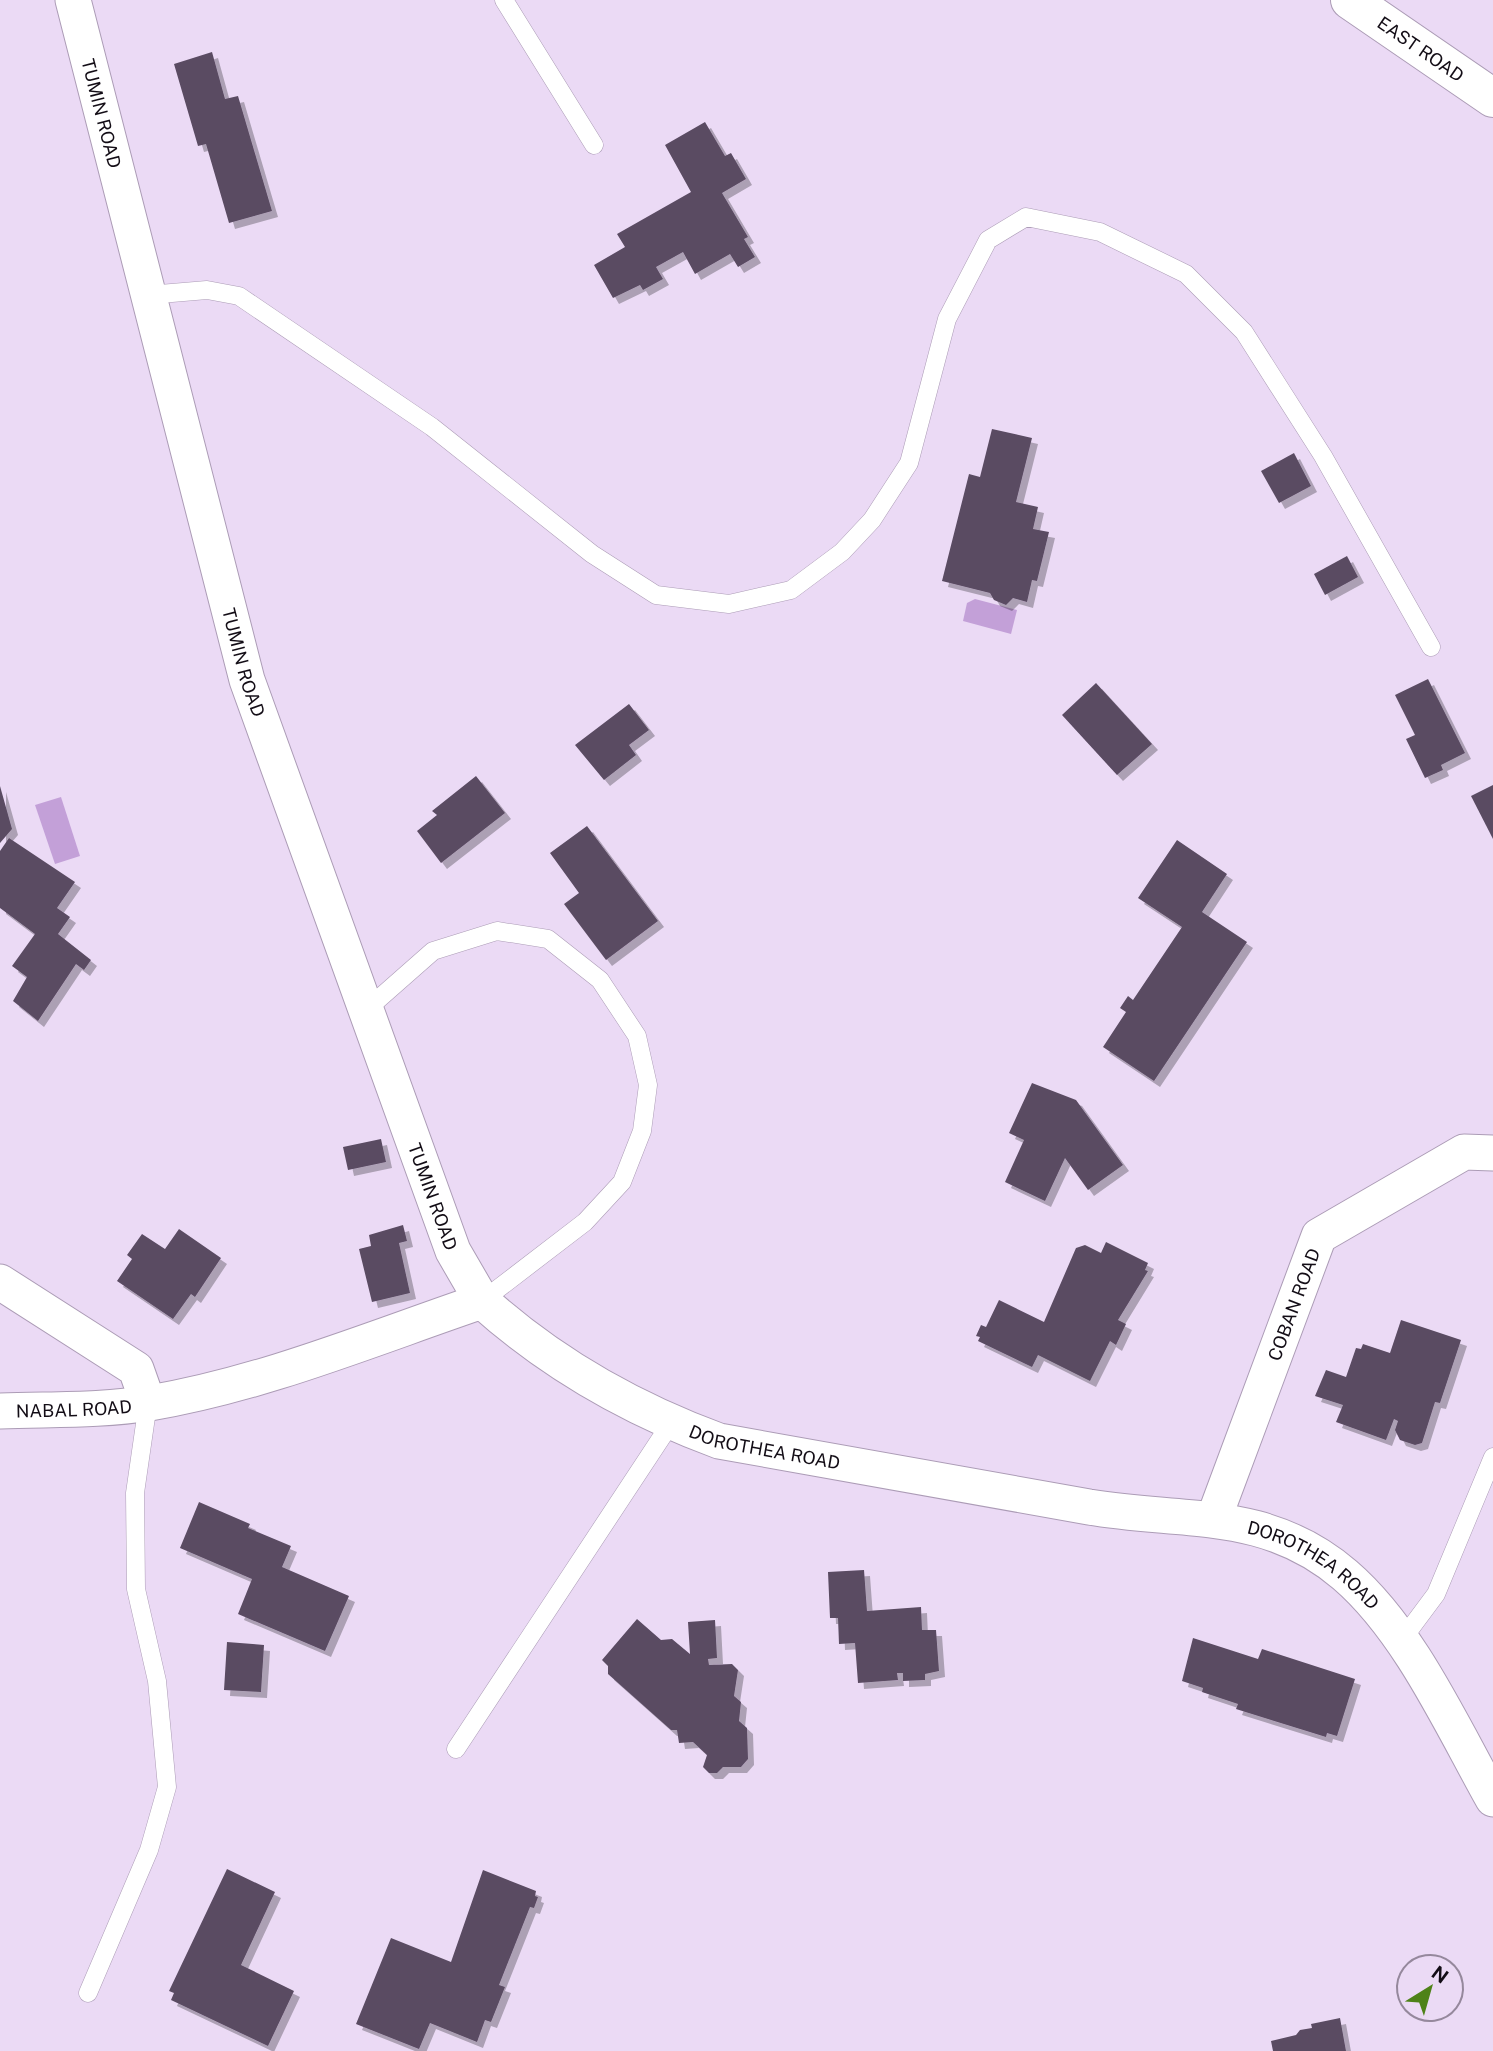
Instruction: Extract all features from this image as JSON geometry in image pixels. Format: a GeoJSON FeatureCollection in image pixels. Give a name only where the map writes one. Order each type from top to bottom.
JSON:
{"type":"FeatureCollection","features":[{"type":"Feature","properties":{"kind":"street","name":"TUMIN ROAD"},"geometry":{"type":"LineString","coordinates":[[73,0],[247,680],[453,1251],[482,1301]]}},
{"type":"Feature","properties":{"kind":"street","name":"EAST ROAD"},"geometry":{"type":"LineString","coordinates":[[1350,0],[1493,98]]}},
{"type":"Feature","properties":{"kind":"street","name":"COBAN ROAD"},"geometry":{"type":"LineString","coordinates":[[1214,1518],[1319,1236],[1464,1152],[1493,1153]]}},
{"type":"Feature","properties":{"kind":"street"},"geometry":{"type":"LineString","coordinates":[[0,1282],[136,1369],[148,1403],[270,1374],[482,1301]]}},
{"type":"Feature","properties":{"kind":"street","name":"DOROTHEA ROAD"},"geometry":{"type":"LineString","coordinates":[[482,1301],[535,1345],[601,1388],[671,1423],[719,1441],[1103,1509],[1214,1518],[1289,1539],[1344,1574],[1367,1596],[1401,1641],[1493,1799]]}},
{"type":"Feature","properties":{"kind":"street","name":"NABAL ROAD"},"geometry":{"type":"LineString","coordinates":[[0,1411],[148,1403]]}},
{"type":"Feature","properties":{"kind":"lane"},"geometry":{"type":"LineString","coordinates":[[504,0],[594,145]]}},
{"type":"Feature","properties":{"kind":"lane"},"geometry":{"type":"LineString","coordinates":[[148,295],[207,290],[239,296],[432,427],[592,554],[656,595],[729,604],[791,590],[842,552],[872,520],[909,463],[947,319],[988,240],[1026,217],[1100,232],[1186,274],[1244,331],[1323,456],[1431,647]]}},
{"type":"Feature","properties":{"kind":"lane"},"geometry":{"type":"LineString","coordinates":[[366,1010],[433,951],[496,931],[548,939],[600,980],[636,1036],[648,1085],[642,1131],[622,1182],[585,1222],[482,1301]]}},
{"type":"Feature","properties":{"kind":"lane"},"geometry":{"type":"LineString","coordinates":[[89,1993],[149,1850],[167,1787],[157,1681],[136,1589],[135,1493],[148,1403]]}},
{"type":"Feature","properties":{"kind":"lane"},"geometry":{"type":"LineString","coordinates":[[456,1749],[671,1423]]}},
{"type":"Feature","properties":{"kind":"lane"},"geometry":{"type":"LineString","coordinates":[[1401,1641],[1436,1594],[1493,1457]]}},
{"type":"Feature","properties":{"kind":"shaded area"},"geometry":{"type":"Polygon","coordinates":[[[975,599],[1017,610],[1011,634],[963,621],[967,603],[975,599]]]}},
{"type":"Feature","properties":{"kind":"shaded area"},"geometry":{"type":"Polygon","coordinates":[[[61,797],[80,856],[55,864],[35,805],[61,797]]]}},
{"type":"Feature","properties":{"kind":"building"},"geometry":{"type":"Polygon","coordinates":[[[212,52],[225,99],[238,96],[272,211],[229,223],[206,144],[198,146],[174,64],[212,52]]]}},
{"type":"Feature","properties":{"kind":"building"},"geometry":{"type":"Polygon","coordinates":[[[705,122],[725,156],[731,153],[746,179],[722,193],[748,237],[744,239],[755,257],[738,267],[730,254],[695,274],[683,252],[656,267],[663,279],[643,290],[640,285],[613,298],[594,265],[625,247],[617,234],[691,192],[665,145],[705,122]]]}},
{"type":"Feature","properties":{"kind":"building"},"geometry":{"type":"Polygon","coordinates":[[[992,429],[1032,438],[1016,502],[1038,507],[1033,529],[1049,532],[1037,581],[1032,580],[1027,602],[1013,598],[1006,605],[994,600],[990,593],[942,581],[969,474],[980,477],[992,429]]]}},
{"type":"Feature","properties":{"kind":"building"},"geometry":{"type":"Polygon","coordinates":[[[1294,453],[1311,486],[1279,503],[1261,471],[1294,453]]]}},
{"type":"Feature","properties":{"kind":"building"},"geometry":{"type":"Polygon","coordinates":[[[1347,556],[1358,577],[1325,595],[1314,574],[1347,556]]]}},
{"type":"Feature","properties":{"kind":"building"},"geometry":{"type":"Polygon","coordinates":[[[1428,679],[1465,753],[1441,765],[1443,770],[1425,778],[1406,739],[1415,735],[1395,695],[1428,679]]]}},
{"type":"Feature","properties":{"kind":"building"},"geometry":{"type":"Polygon","coordinates":[[[1096,683],[1152,744],[1117,775],[1062,715],[1096,683]]]}},
{"type":"Feature","properties":{"kind":"building"},"geometry":{"type":"Polygon","coordinates":[[[629,704],[649,730],[629,745],[636,755],[604,780],[575,745],[629,704]]]}},
{"type":"Feature","properties":{"kind":"building"},"geometry":{"type":"Polygon","coordinates":[[[476,776],[505,813],[441,863],[417,831],[437,815],[432,811],[476,776]]]}},
{"type":"Feature","properties":{"kind":"building"},"geometry":{"type":"Polygon","coordinates":[[[1493,785],[1493,839],[1471,796],[1493,785]]]}},
{"type":"Feature","properties":{"kind":"building"},"geometry":{"type":"Polygon","coordinates":[[[0,786],[12,829],[0,843],[0,786]]]}},
{"type":"Feature","properties":{"kind":"building"},"geometry":{"type":"Polygon","coordinates":[[[587,826],[658,921],[606,960],[564,904],[579,893],[550,853],[587,826]]]}},
{"type":"Feature","properties":{"kind":"building"},"geometry":{"type":"Polygon","coordinates":[[[9,838],[75,882],[57,908],[70,917],[58,934],[91,960],[84,970],[76,964],[38,1021],[13,1001],[27,977],[12,966],[35,934],[0,908],[0,851],[9,838]]]}},
{"type":"Feature","properties":{"kind":"building"},"geometry":{"type":"Polygon","coordinates":[[[1177,840],[1227,874],[1202,912],[1247,942],[1154,1081],[1103,1047],[1126,1012],[1120,1008],[1128,996],[1133,1000],[1182,927],[1138,898],[1177,840]]]}},
{"type":"Feature","properties":{"kind":"building"},"geometry":{"type":"Polygon","coordinates":[[[1032,1083],[1076,1100],[1123,1165],[1088,1190],[1065,1158],[1045,1201],[1005,1182],[1024,1140],[1009,1133],[1032,1083]]]}},
{"type":"Feature","properties":{"kind":"building"},"geometry":{"type":"Polygon","coordinates":[[[381,1139],[386,1162],[348,1170],[343,1147],[381,1139]]]}},
{"type":"Feature","properties":{"kind":"building"},"geometry":{"type":"Polygon","coordinates":[[[403,1225],[407,1241],[399,1243],[410,1293],[372,1302],[359,1249],[371,1246],[369,1235],[403,1225]]]}},
{"type":"Feature","properties":{"kind":"building"},"geometry":{"type":"Polygon","coordinates":[[[179,1229],[221,1258],[195,1297],[191,1294],[173,1319],[117,1281],[132,1259],[127,1255],[142,1234],[165,1249],[179,1229]]]}},
{"type":"Feature","properties":{"kind":"building"},"geometry":{"type":"Polygon","coordinates":[[[1106,1242],[1148,1263],[1145,1270],[1148,1271],[1118,1320],[1126,1324],[1116,1345],[1110,1341],[1090,1381],[1038,1355],[1032,1367],[978,1341],[980,1337],[976,1336],[981,1325],[986,1327],[999,1300],[1044,1322],[1076,1248],[1085,1245],[1101,1253],[1106,1242]]]}},
{"type":"Feature","properties":{"kind":"building"},"geometry":{"type":"Polygon","coordinates":[[[1401,1320],[1461,1340],[1440,1403],[1435,1402],[1422,1443],[1415,1445],[1400,1440],[1395,1430],[1398,1421],[1394,1419],[1386,1440],[1336,1422],[1343,1405],[1315,1396],[1326,1370],[1346,1377],[1356,1348],[1361,1349],[1363,1344],[1390,1353],[1401,1320]]]}},
{"type":"Feature","properties":{"kind":"building"},"geometry":{"type":"Polygon","coordinates":[[[199,1502],[250,1524],[248,1528],[291,1546],[282,1567],[349,1596],[325,1651],[238,1614],[252,1579],[180,1548],[199,1502]]]}},
{"type":"Feature","properties":{"kind":"building"},"geometry":{"type":"Polygon","coordinates":[[[864,1570],[867,1611],[921,1607],[922,1630],[936,1630],[939,1671],[925,1674],[925,1680],[903,1681],[903,1673],[897,1673],[898,1680],[858,1683],[855,1643],[839,1644],[838,1618],[830,1618],[828,1572],[864,1570]]]}},
{"type":"Feature","properties":{"kind":"building"},"geometry":{"type":"Polygon","coordinates":[[[637,1619],[661,1640],[672,1639],[690,1654],[688,1622],[715,1620],[717,1658],[708,1659],[709,1665],[732,1664],[738,1670],[734,1696],[741,1702],[739,1721],[747,1728],[748,1759],[741,1767],[723,1767],[717,1773],[709,1773],[703,1767],[707,1755],[693,1742],[679,1743],[677,1730],[671,1730],[608,1674],[608,1666],[602,1660],[637,1619]]]}},
{"type":"Feature","properties":{"kind":"building"},"geometry":{"type":"Polygon","coordinates":[[[1193,1638],[1258,1659],[1262,1649],[1355,1679],[1337,1736],[1327,1733],[1326,1737],[1236,1709],[1238,1704],[1202,1692],[1203,1688],[1182,1681],[1193,1638]]]}},
{"type":"Feature","properties":{"kind":"building"},"geometry":{"type":"Polygon","coordinates":[[[227,1642],[264,1645],[261,1692],[224,1690],[227,1642]]]}},
{"type":"Feature","properties":{"kind":"building"},"geometry":{"type":"Polygon","coordinates":[[[227,1869],[275,1892],[241,1965],[294,1991],[268,2046],[171,2000],[174,1993],[169,1991],[227,1869]]]}},
{"type":"Feature","properties":{"kind":"building"},"geometry":{"type":"Polygon","coordinates":[[[483,1870],[536,1891],[535,1896],[538,1897],[534,1908],[530,1907],[499,1985],[505,1987],[491,2022],[485,2020],[477,2042],[430,2023],[419,2049],[356,2024],[391,1938],[451,1962],[483,1870]]]}},
{"type":"Feature","properties":{"kind":"building"},"geometry":{"type":"Polygon","coordinates":[[[1340,2018],[1346,2051],[1273,2051],[1271,2041],[1296,2035],[1300,2030],[1312,2028],[1311,2024],[1340,2018]]]}}]}
